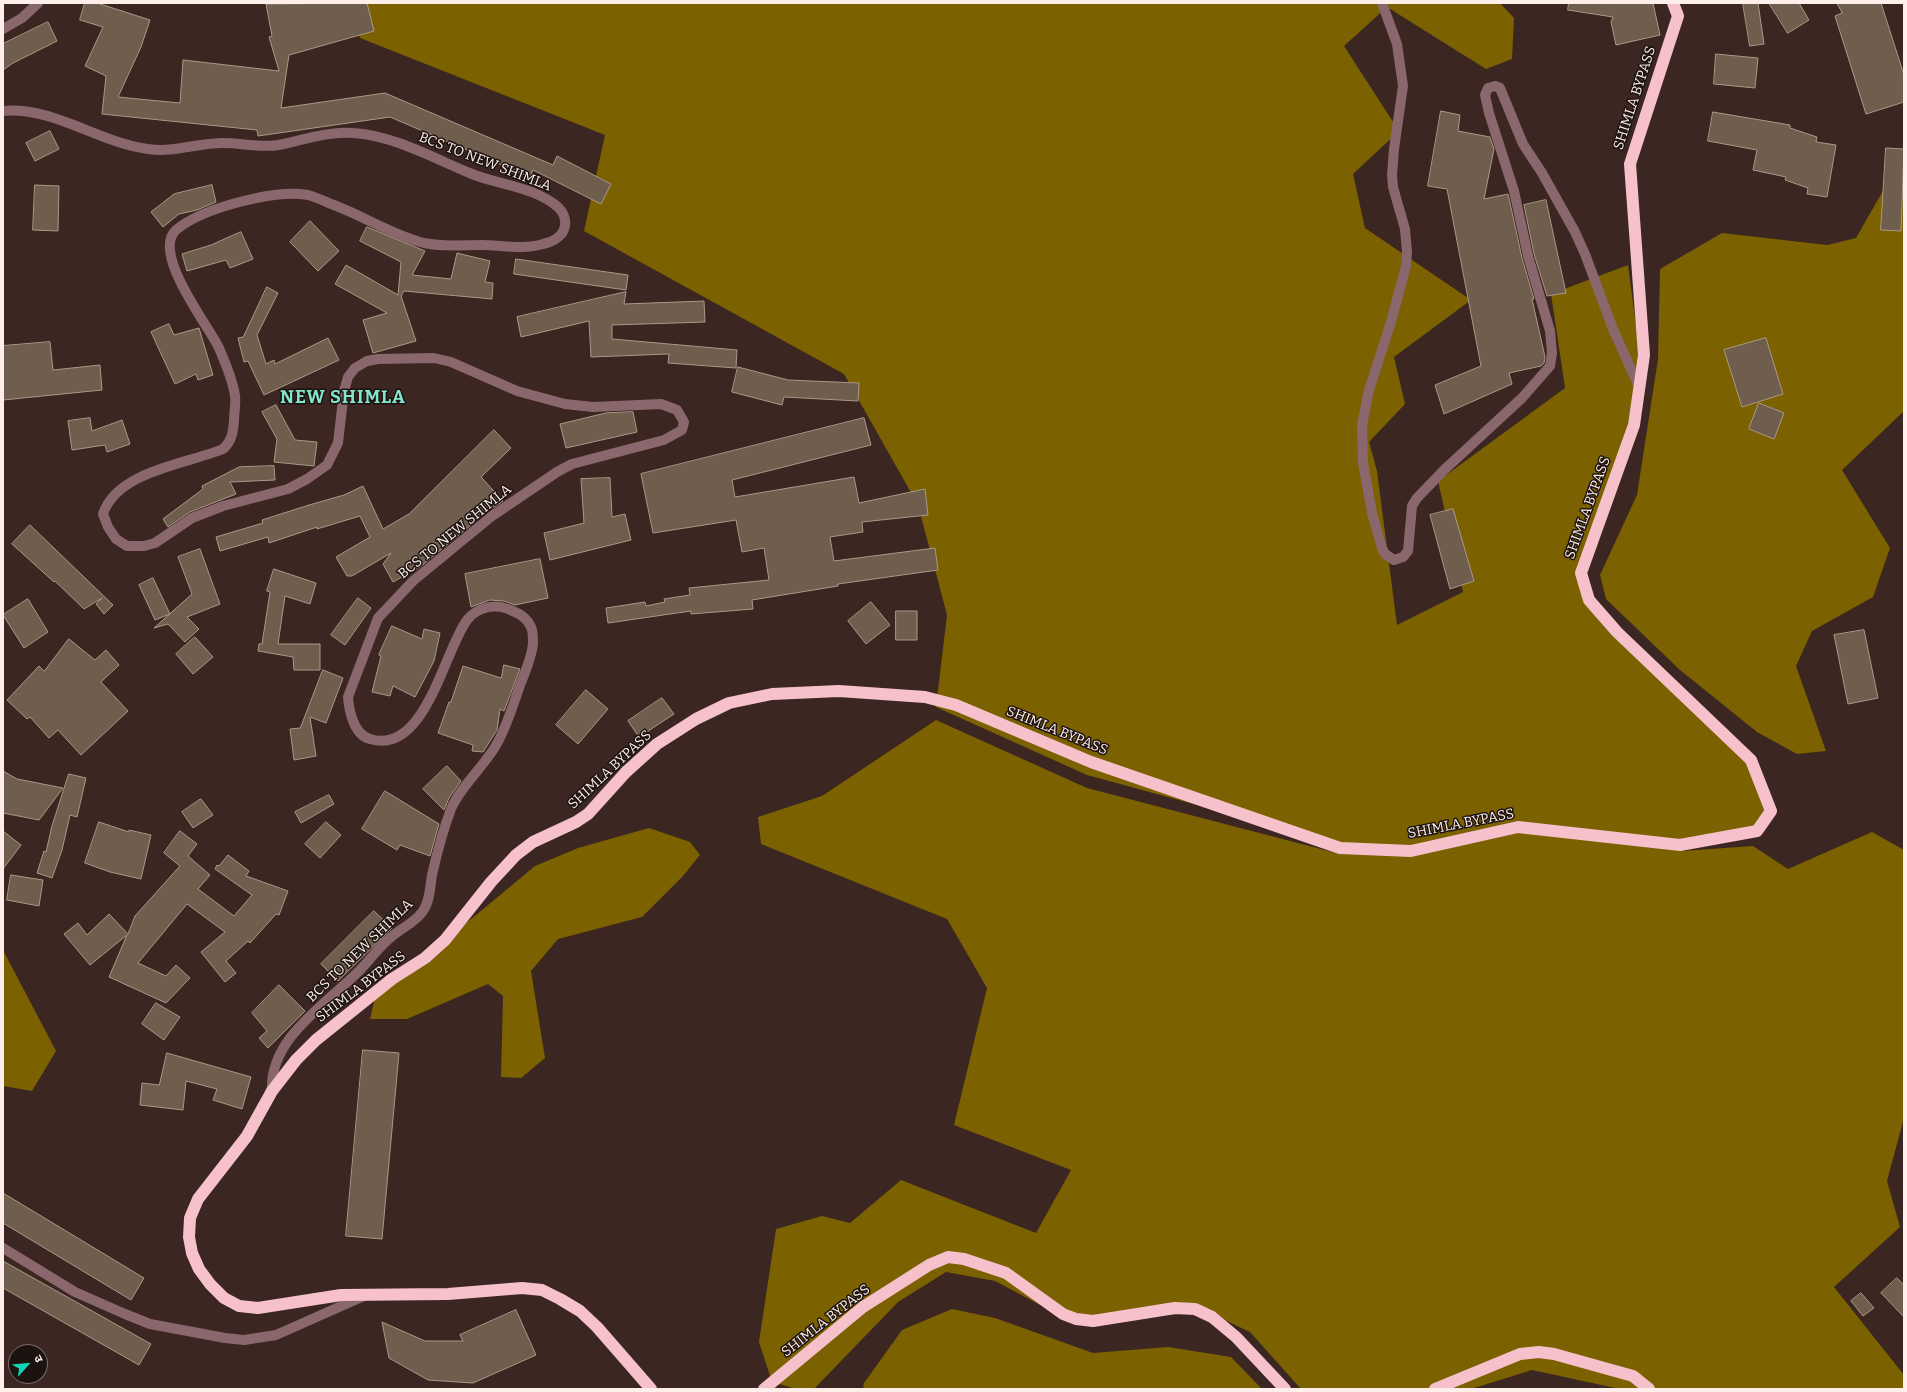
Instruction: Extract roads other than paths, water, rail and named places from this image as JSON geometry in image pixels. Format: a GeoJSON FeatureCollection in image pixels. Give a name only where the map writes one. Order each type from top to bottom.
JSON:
{"type":"FeatureCollection","features":[{"type":"Feature","properties":{"kind":"highway","name":"SHIMLA BYPASS"},"geometry":{"type":"LineString","coordinates":[[651,1389],[597,1327],[580,1311],[542,1290],[522,1288],[448,1294],[367,1294],[318,1297],[258,1308],[239,1306],[224,1298],[210,1284],[199,1269],[192,1253],[189,1237],[190,1218],[198,1199],[248,1136],[272,1091],[296,1060],[316,1040],[392,979],[426,958],[445,940],[491,882],[523,849],[533,842],[576,822],[588,814],[626,772],[657,744],[696,719],[729,703],[772,694],[839,691],[925,697],[956,705],[1092,762],[1340,848],[1411,851],[1518,827],[1680,845],[1758,831],[1771,811],[1751,760],[1617,632],[1589,600],[1581,573],[1634,425],[1644,355],[1630,164],[1678,16],[1673,3]]}},
{"type":"Feature","properties":{"kind":"highway","name":"SHIMLA BYPASS"},"geometry":{"type":"LineString","coordinates":[[764,1389],[863,1307],[929,1265],[948,1257],[964,1259],[1006,1273],[1063,1314],[1076,1319],[1093,1321],[1176,1308],[1194,1309],[1212,1317],[1236,1337],[1286,1389]]}},
{"type":"Feature","properties":{"kind":"highway"},"geometry":{"type":"LineString","coordinates":[[1435,1389],[1520,1354],[1539,1352],[1554,1354],[1633,1376],[1649,1389]]}},
{"type":"Feature","properties":{"kind":"street"},"geometry":{"type":"LineString","coordinates":[[3,29],[22,18],[38,3]]}},
{"type":"Feature","properties":{"kind":"street"},"geometry":{"type":"LineString","coordinates":[[1382,3],[1397,44],[1404,86],[1394,149],[1392,181],[1395,201],[1404,229],[1407,252],[1406,266],[1391,322],[1369,390],[1362,425],[1363,463],[1368,492],[1382,548],[1385,554],[1394,560],[1406,554],[1409,546],[1409,527],[1414,502],[1444,470],[1522,398],[1550,366],[1552,353],[1550,331],[1528,256],[1514,191],[1489,112],[1485,95],[1488,88],[1496,86],[1500,88],[1523,144],[1542,173],[1575,232],[1585,254],[1612,329],[1639,387]]}},
{"type":"Feature","properties":{"kind":"street","name":"BCS TO NEW SHIMLA"},"geometry":{"type":"LineString","coordinates":[[3,111],[29,112],[78,126],[120,144],[161,150],[223,143],[257,146],[277,145],[306,138],[352,132],[370,135],[398,144],[475,176],[543,197],[560,209],[565,218],[566,224],[561,235],[546,244],[530,246],[454,246],[424,243],[309,195],[280,194],[252,199],[206,213],[176,230],[172,236],[170,245],[170,257],[196,311],[218,346],[231,381],[235,397],[234,427],[230,443],[224,449],[150,473],[135,480],[114,495],[106,504],[103,514],[108,527],[116,539],[126,546],[144,546],[155,542],[192,518],[223,506],[288,489],[307,479],[327,465],[338,443],[344,391],[348,377],[355,368],[372,360],[434,358],[451,362],[533,396],[565,404],[593,406],[661,404],[677,410],[684,422],[682,430],[664,440],[572,464],[557,472],[492,516],[413,581],[378,618],[348,697],[349,710],[356,727],[368,739],[380,741],[396,738],[417,721],[430,699],[460,632],[468,618],[480,610],[494,606],[504,607],[521,614],[526,618],[532,628],[533,643],[530,658],[502,734],[494,748],[451,808],[438,850],[424,910],[417,919],[389,938],[358,972],[292,1034],[275,1063],[271,1077],[272,1091]]}},
{"type":"Feature","properties":{"kind":"street"},"geometry":{"type":"LineString","coordinates":[[3,1248],[75,1292],[125,1314],[150,1324],[225,1338],[244,1340],[276,1335],[367,1294]]}},
{"type":"Feature","properties":{"kind":"district","name":"NEW SHIMLA"},"geometry":{"type":"Point","coordinates":[343,398]}}]}
